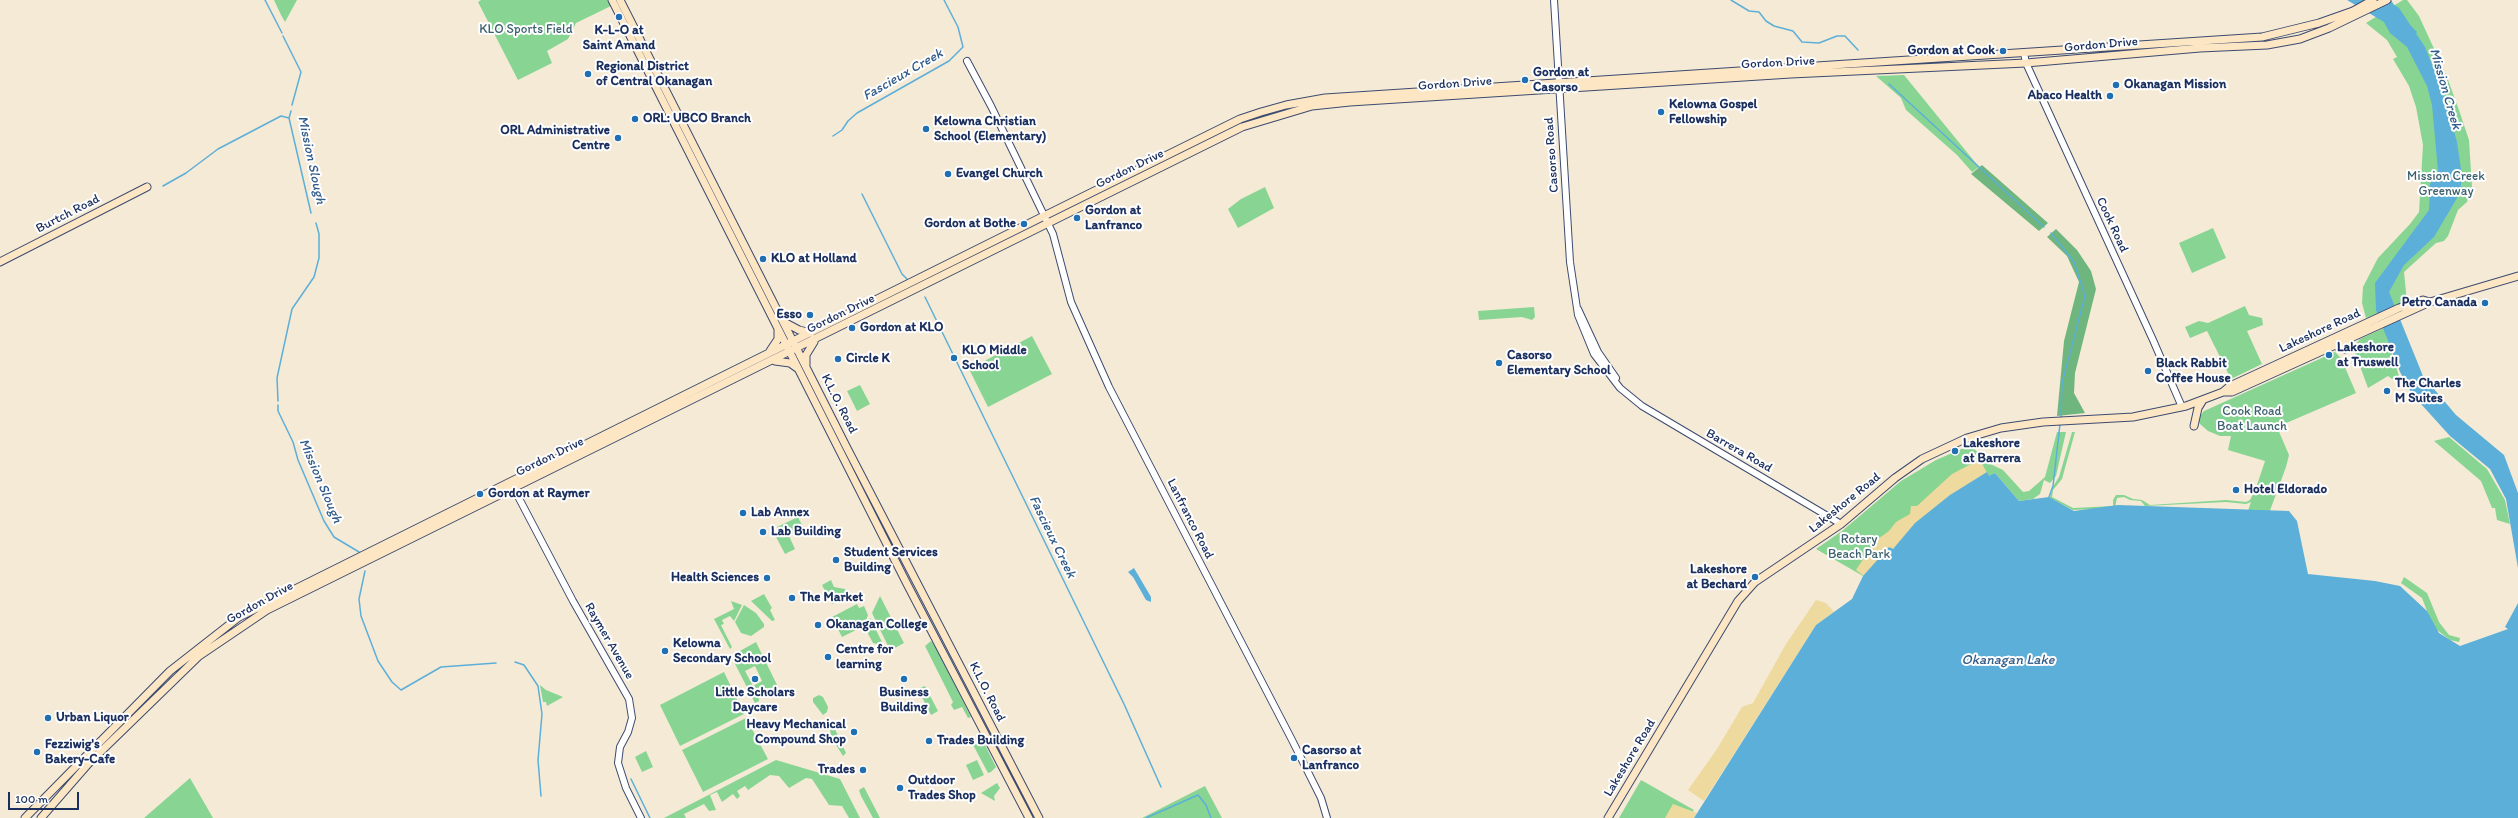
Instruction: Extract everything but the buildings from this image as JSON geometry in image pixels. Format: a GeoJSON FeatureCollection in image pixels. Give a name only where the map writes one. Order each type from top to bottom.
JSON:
{"type":"FeatureCollection","features":[{"type":"Feature","properties":{"kind":"main road","name":"K.L.O. Road"},"geometry":{"type":"LineString","coordinates":[[612,0],[794,351],[806,367],[1039,818]]}},
{"type":"Feature","properties":{"kind":"main road","name":"K.L.O. Road"},"geometry":{"type":"LineString","coordinates":[[620,0],[780,324]]}},
{"type":"Feature","properties":{"kind":"main road","name":"Gordon Drive"},"geometry":{"type":"LineString","coordinates":[[25,818],[170,671],[239,618],[512,485],[774,361],[1242,127],[1312,106],[1350,102],[2262,37],[2355,13],[2373,0]]}},
{"type":"Feature","properties":{"kind":"main road","name":"Gordon Drive"},"geometry":{"type":"LineString","coordinates":[[41,818],[89,763],[199,656],[244,623],[766,355],[1240,119],[1286,105],[1325,98],[2026,63],[2200,48],[2267,45],[2300,39],[2355,13],[2387,0]]}},
{"type":"Feature","properties":{"kind":"main road","name":"Burtch Road"},"geometry":{"type":"LineString","coordinates":[[0,262],[148,187]]}},
{"type":"Feature","properties":{"kind":"main road","name":"Lakeshore Road"},"geometry":{"type":"LineString","coordinates":[[1608,818],[1738,601],[1755,582],[1840,524],[1907,469],[1941,450],[2001,428],[2044,422],[2076,422],[2133,417],[2182,407],[2223,392],[2232,392],[2297,358],[2400,311],[2518,276]]}},
{"type":"Feature","properties":{"kind":"main road"},"geometry":{"type":"LineString","coordinates":[[766,355],[778,339],[780,324],[811,333]]}},
{"type":"Feature","properties":{"kind":"main road","name":"Lakeshore Road"},"geometry":{"type":"LineString","coordinates":[[2297,358],[2331,346],[2373,324]]}},
{"type":"Feature","properties":{"kind":"main road"},"geometry":{"type":"LineString","coordinates":[[806,367],[806,355],[815,340]]}},
{"type":"Feature","properties":{"kind":"main road"},"geometry":{"type":"LineString","coordinates":[[2331,346],[2341,346],[2345,349]]}},
{"type":"Feature","properties":{"kind":"main road","name":"K.L.O. Road"},"geometry":{"type":"LineString","coordinates":[[794,351],[799,369],[1029,818]]}},
{"type":"Feature","properties":{"kind":"main road"},"geometry":{"type":"LineString","coordinates":[[774,361],[793,364],[799,369]]}},
{"type":"Feature","properties":{"kind":"main road"},"geometry":{"type":"LineString","coordinates":[[2194,426],[2198,408],[2203,400]]}},
{"type":"Feature","properties":{"kind":"street","name":"Casorso Road"},"geometry":{"type":"LineString","coordinates":[[1554,0],[1570,262],[1578,309],[1596,353]]}},
{"type":"Feature","properties":{"kind":"street","name":"Cook Road"},"geometry":{"type":"LineString","coordinates":[[2024,53],[2026,63],[2153,340],[2182,407]]}},
{"type":"Feature","properties":{"kind":"street","name":"Lanfranco Road"},"geometry":{"type":"LineString","coordinates":[[966,61],[991,106],[1053,234],[1071,302],[1109,387],[1287,731],[1320,798],[1327,818]]}},
{"type":"Feature","properties":{"kind":"street","name":"Barrera Road"},"geometry":{"type":"LineString","coordinates":[[1596,353],[1628,396],[1693,437],[1840,524]]}},
{"type":"Feature","properties":{"kind":"street","name":"Raymer Avenue"},"geometry":{"type":"LineString","coordinates":[[512,485],[573,601],[629,699],[632,718],[628,732],[620,747],[618,763],[626,788],[641,818]]}},
{"type":"Feature","properties":{"kind":"green space"},"geometry":{"type":"Polygon","coordinates":[[[274,0],[297,0],[285,22],[281,15],[274,0]]]}},
{"type":"Feature","properties":{"kind":"green space","name":"KLO Sports Field"},"geometry":{"type":"Polygon","coordinates":[[[481,0],[608,0],[611,6],[576,23],[568,39],[547,51],[552,63],[518,80],[478,2],[481,0]]]}},
{"type":"Feature","properties":{"kind":"green space","name":"Mission Creek Greenway"},"geometry":{"type":"Polygon","coordinates":[[[2403,0],[2407,0],[2419,16],[2447,77],[2469,140],[2472,187],[2467,202],[2458,210],[2448,236],[2444,241],[2436,243],[2404,272],[2407,302],[2366,318],[2362,303],[2363,287],[2378,258],[2410,224],[2419,212],[2423,145],[2416,107],[2409,86],[2393,59],[2397,57],[2387,40],[2366,23],[2403,0]]]}},
{"type":"Feature","properties":{"kind":"green space"},"geometry":{"type":"Polygon","coordinates":[[[1904,75],[1979,167],[1972,172],[1957,155],[1906,110],[1901,98],[1876,76],[1904,75]]]}},
{"type":"Feature","properties":{"kind":"green space"},"geometry":{"type":"Polygon","coordinates":[[[1982,165],[2048,223],[2039,231],[1971,174],[1982,165]]]}},
{"type":"Feature","properties":{"kind":"green space"},"geometry":{"type":"Polygon","coordinates":[[[1265,187],[1274,208],[1238,228],[1228,209],[1241,199],[1265,187]]]}},
{"type":"Feature","properties":{"kind":"green space"},"geometry":{"type":"Polygon","coordinates":[[[2213,228],[2226,258],[2192,273],[2179,243],[2213,228]]]}},
{"type":"Feature","properties":{"kind":"green space"},"geometry":{"type":"Polygon","coordinates":[[[2056,229],[2077,250],[2091,271],[2096,289],[2075,373],[2074,393],[2085,413],[2057,416],[2064,341],[2079,282],[2067,256],[2047,237],[2056,229]]]}},
{"type":"Feature","properties":{"kind":"green space"},"geometry":{"type":"Polygon","coordinates":[[[2245,306],[2249,315],[2262,318],[2263,325],[2247,331],[2262,364],[2231,379],[2207,331],[2190,338],[2185,327],[2199,321],[2208,323],[2245,306]]]}},
{"type":"Feature","properties":{"kind":"green space"},"geometry":{"type":"Polygon","coordinates":[[[1534,307],[1535,317],[1532,320],[1522,317],[1479,320],[1478,311],[1534,307]]]}},
{"type":"Feature","properties":{"kind":"green space"},"geometry":{"type":"Polygon","coordinates":[[[2384,328],[2399,376],[2392,379],[2388,376],[2368,388],[2353,347],[2360,339],[2384,328]]]}},
{"type":"Feature","properties":{"kind":"green space"},"geometry":{"type":"Polygon","coordinates":[[[1032,336],[1052,374],[988,407],[969,369],[1032,336]]]}},
{"type":"Feature","properties":{"kind":"green space","name":"Cook Road Boat Launch"},"geometry":{"type":"Polygon","coordinates":[[[2335,352],[2341,358],[2356,393],[2277,427],[2289,455],[2257,546],[2237,542],[2251,502],[2246,504],[2226,502],[2145,506],[2141,501],[2130,500],[2124,497],[2117,498],[2115,508],[2073,510],[2050,498],[2052,488],[2059,477],[2072,432],[2075,432],[2062,479],[2053,490],[2052,497],[2073,508],[2113,506],[2113,500],[2116,495],[2124,495],[2133,499],[2142,500],[2150,505],[2226,500],[2246,502],[2250,500],[2256,488],[2265,461],[2228,450],[2231,436],[2220,436],[2208,431],[2200,424],[2198,418],[2204,411],[2335,352]]]}},
{"type":"Feature","properties":{"kind":"green space"},"geometry":{"type":"Polygon","coordinates":[[[860,385],[870,404],[857,411],[847,391],[860,385]]]}},
{"type":"Feature","properties":{"kind":"green space","name":"Rotary Beach Park"},"geometry":{"type":"Polygon","coordinates":[[[2057,432],[2066,432],[2056,476],[2050,483],[2044,480],[2040,494],[2033,499],[2019,501],[1995,473],[1899,540],[1892,550],[1863,576],[1816,549],[1842,531],[1901,481],[1936,460],[1971,445],[1986,462],[2003,470],[2023,492],[2029,491],[2045,477],[2057,432]]]}},
{"type":"Feature","properties":{"kind":"green space"},"geometry":{"type":"Polygon","coordinates":[[[2449,437],[2487,469],[2505,500],[2510,524],[2497,520],[2495,508],[2492,508],[2481,481],[2434,441],[2449,437]]]}},
{"type":"Feature","properties":{"kind":"green space"},"geometry":{"type":"Polygon","coordinates":[[[798,517],[803,527],[789,536],[795,549],[785,554],[775,535],[779,532],[777,527],[798,517]]]}},
{"type":"Feature","properties":{"kind":"green space"},"geometry":{"type":"Polygon","coordinates":[[[2404,577],[2427,593],[2439,622],[2449,635],[2460,638],[2459,642],[2450,640],[2437,630],[2432,624],[2422,598],[2401,583],[2404,577]]]}},
{"type":"Feature","properties":{"kind":"green space"},"geometry":{"type":"Polygon","coordinates":[[[831,580],[834,587],[845,589],[848,596],[832,604],[822,585],[831,580]]]}},
{"type":"Feature","properties":{"kind":"green space"},"geometry":{"type":"Polygon","coordinates":[[[764,594],[772,608],[770,610],[775,620],[772,621],[751,601],[764,594]]]}},
{"type":"Feature","properties":{"kind":"green space"},"geometry":{"type":"Polygon","coordinates":[[[880,596],[904,643],[893,649],[889,648],[872,613],[880,596]]]}},
{"type":"Feature","properties":{"kind":"green space"},"geometry":{"type":"Polygon","coordinates":[[[731,601],[742,605],[734,621],[730,616],[722,620],[724,624],[721,625],[732,647],[730,649],[714,619],[734,609],[731,601]]]}},
{"type":"Feature","properties":{"kind":"green space"},"geometry":{"type":"Polygon","coordinates":[[[857,604],[859,608],[864,606],[868,615],[864,626],[842,637],[832,617],[857,604]]]}},
{"type":"Feature","properties":{"kind":"green space"},"geometry":{"type":"Polygon","coordinates":[[[744,605],[756,613],[764,624],[764,627],[751,636],[741,633],[735,622],[744,605]]]}},
{"type":"Feature","properties":{"kind":"green space"},"geometry":{"type":"Polygon","coordinates":[[[870,618],[884,646],[873,643],[865,628],[870,618]]]}},
{"type":"Feature","properties":{"kind":"green space"},"geometry":{"type":"Polygon","coordinates":[[[931,641],[935,646],[971,717],[968,718],[962,707],[954,710],[951,705],[953,702],[925,646],[931,641]]]}},
{"type":"Feature","properties":{"kind":"green space"},"geometry":{"type":"Polygon","coordinates":[[[756,642],[780,691],[766,688],[760,691],[759,701],[755,703],[731,656],[756,642]],[[755,666],[745,671],[753,686],[762,681],[755,666]]]}},
{"type":"Feature","properties":{"kind":"green space"},"geometry":{"type":"Polygon","coordinates":[[[724,672],[744,714],[680,746],[660,705],[724,672]]]}},
{"type":"Feature","properties":{"kind":"green space"},"geometry":{"type":"Polygon","coordinates":[[[540,685],[546,690],[563,697],[547,706],[546,702],[543,702],[540,685]]]}},
{"type":"Feature","properties":{"kind":"green space"},"geometry":{"type":"Polygon","coordinates":[[[925,686],[938,711],[931,715],[921,695],[923,694],[920,688],[925,686]]]}},
{"type":"Feature","properties":{"kind":"green space"},"geometry":{"type":"Polygon","coordinates":[[[819,695],[823,697],[828,707],[827,712],[823,715],[813,702],[813,698],[819,695]]]}},
{"type":"Feature","properties":{"kind":"green space"},"geometry":{"type":"Polygon","coordinates":[[[746,718],[768,759],[703,792],[682,750],[746,718]]]}},
{"type":"Feature","properties":{"kind":"green space"},"geometry":{"type":"Polygon","coordinates":[[[834,727],[846,753],[843,756],[831,737],[830,729],[834,727]]]}},
{"type":"Feature","properties":{"kind":"green space"},"geometry":{"type":"Polygon","coordinates":[[[981,737],[996,767],[988,773],[971,741],[981,737]]]}},
{"type":"Feature","properties":{"kind":"green space"},"geometry":{"type":"Polygon","coordinates":[[[646,751],[653,767],[642,772],[635,757],[646,751]]]}},
{"type":"Feature","properties":{"kind":"green space"},"geometry":{"type":"Polygon","coordinates":[[[776,760],[840,779],[860,818],[849,818],[842,806],[829,805],[812,779],[806,778],[789,788],[779,776],[770,775],[748,790],[745,786],[737,791],[740,796],[737,799],[733,794],[722,802],[717,792],[710,795],[716,810],[709,811],[704,804],[684,814],[686,818],[664,818],[776,760]]]}},
{"type":"Feature","properties":{"kind":"green space"},"geometry":{"type":"Polygon","coordinates":[[[977,760],[984,775],[973,780],[966,765],[977,760]]]}},
{"type":"Feature","properties":{"kind":"green space"},"geometry":{"type":"Polygon","coordinates":[[[190,778],[213,818],[144,818],[190,778]]]}},
{"type":"Feature","properties":{"kind":"green space"},"geometry":{"type":"Polygon","coordinates":[[[1641,780],[1694,810],[1688,818],[1619,818],[1641,780]]]}},
{"type":"Feature","properties":{"kind":"green space"},"geometry":{"type":"Polygon","coordinates":[[[997,783],[1000,788],[994,796],[995,801],[981,793],[997,783]]]}},
{"type":"Feature","properties":{"kind":"green space"},"geometry":{"type":"Polygon","coordinates":[[[1205,786],[1222,818],[1142,818],[1205,786]]]}},
{"type":"Feature","properties":{"kind":"green space"},"geometry":{"type":"Polygon","coordinates":[[[864,787],[880,818],[873,818],[861,796],[859,790],[864,787]]]}},
{"type":"Feature","properties":{"kind":"sand"},"geometry":{"type":"Polygon","coordinates":[[[1975,462],[1981,462],[1990,478],[1889,551],[1865,577],[1856,570],[1875,541],[1889,531],[1896,522],[1910,514],[1911,506],[1917,506],[1952,474],[1975,462]]]}},
{"type":"Feature","properties":{"kind":"sand"},"geometry":{"type":"Polygon","coordinates":[[[1816,600],[1826,603],[1834,612],[1816,625],[1704,801],[1688,790],[1717,749],[1742,707],[1753,703],[1786,644],[1816,600]]]}},
{"type":"Feature","properties":{"kind":"sand"},"geometry":{"type":"Polygon","coordinates":[[[1673,804],[1697,813],[1694,818],[1665,818],[1673,804]]]}},
{"type":"Feature","properties":{"kind":"water","name":"Mission Creek"},"geometry":{"type":"Polygon","coordinates":[[[2347,0],[2387,0],[2399,8],[2425,47],[2443,91],[2457,142],[2462,176],[2460,193],[2434,237],[2404,265],[2389,292],[2423,376],[2456,415],[2504,455],[2518,493],[2518,568],[2506,499],[2490,469],[2450,436],[2412,394],[2400,372],[2376,310],[2375,283],[2429,210],[2430,184],[2438,171],[2432,105],[2427,86],[2407,47],[2390,33],[2384,22],[2347,0]]]}},
{"type":"Feature","properties":{"kind":"water","name":"Okanagan Lake"},"geometry":{"type":"Polygon","coordinates":[[[1987,472],[1989,476],[1995,473],[2019,501],[2049,497],[2074,511],[2118,505],[2289,511],[2297,521],[2308,574],[2375,581],[2400,586],[2427,611],[2439,633],[2460,646],[2508,629],[2505,627],[2518,603],[2518,818],[1694,818],[1816,625],[1852,599],[1863,576],[1889,547],[1893,549],[1915,523],[1950,495],[1987,472]]]}},
{"type":"Feature","properties":{"kind":"water"},"geometry":{"type":"Polygon","coordinates":[[[1134,568],[1151,597],[1151,602],[1146,600],[1133,577],[1128,572],[1134,568]]]}},
{"type":"Feature","properties":{"kind":"waterway","name":"Mission Slough"},"geometry":{"type":"LineString","coordinates":[[265,0],[282,33]]}},
{"type":"Feature","properties":{"kind":"waterway","name":"Fascieux Creek"},"geometry":{"type":"LineString","coordinates":[[833,136],[842,130],[848,121],[857,113],[949,61],[963,47],[958,27],[944,0]]}},
{"type":"Feature","properties":{"kind":"waterway"},"geometry":{"type":"LineString","coordinates":[[1731,0],[1749,11],[1759,12],[1766,21],[1774,26],[1793,31],[1802,42],[1819,43],[1837,36],[1845,36],[1858,50]]}},
{"type":"Feature","properties":{"kind":"waterway"},"geometry":{"type":"LineString","coordinates":[[2390,0],[2393,5]]}},
{"type":"Feature","properties":{"kind":"waterway"},"geometry":{"type":"LineString","coordinates":[[2411,27],[2416,32],[2415,35]]}},
{"type":"Feature","properties":{"kind":"waterway","name":"Mission Slough"},"geometry":{"type":"LineString","coordinates":[[283,36],[301,72],[292,105]]}},
{"type":"Feature","properties":{"kind":"waterway"},"geometry":{"type":"LineString","coordinates":[[1889,84],[2044,227]]}},
{"type":"Feature","properties":{"kind":"waterway","name":"Mission Slough"},"geometry":{"type":"LineString","coordinates":[[291,111],[289,118],[311,213]]}},
{"type":"Feature","properties":{"kind":"waterway"},"geometry":{"type":"LineString","coordinates":[[163,186],[186,173],[218,149],[281,116],[289,118]]}},
{"type":"Feature","properties":{"kind":"waterway","name":"Fascieux Creek"},"geometry":{"type":"LineString","coordinates":[[862,194],[902,274],[908,280]]}},
{"type":"Feature","properties":{"kind":"waterway","name":"Mission Slough"},"geometry":{"type":"LineString","coordinates":[[278,401],[277,378],[292,309],[314,277],[319,258],[319,234],[316,223]]}},
{"type":"Feature","properties":{"kind":"waterway"},"geometry":{"type":"LineString","coordinates":[[2051,233],[2074,262],[2085,296],[2062,383],[2061,418]]}},
{"type":"Feature","properties":{"kind":"waterway","name":"Fascieux Creek"},"geometry":{"type":"LineString","coordinates":[[925,297],[1124,704],[1161,787]]}},
{"type":"Feature","properties":{"kind":"waterway","name":"Mission Slough"},"geometry":{"type":"LineString","coordinates":[[278,405],[278,411],[293,442],[298,460],[324,521],[334,537],[359,552]]}},
{"type":"Feature","properties":{"kind":"waterway"},"geometry":{"type":"LineString","coordinates":[[2049,497],[2053,486],[2060,424]]}},
{"type":"Feature","properties":{"kind":"waterway","name":"Mission Slough"},"geometry":{"type":"LineString","coordinates":[[365,571],[359,599],[361,616],[378,661],[392,682],[401,690],[441,667],[496,663]]}},
{"type":"Feature","properties":{"kind":"waterway","name":"Mission Slough"},"geometry":{"type":"LineString","coordinates":[[515,662],[524,665],[538,686],[542,714],[538,760],[541,796]]}},
{"type":"Feature","properties":{"kind":"waterway","name":"Mission Slough"},"geometry":{"type":"LineString","coordinates":[[631,779],[650,818]]}},
{"type":"Feature","properties":{"kind":"waterway","name":"Fascieux Creek"},"geometry":{"type":"LineString","coordinates":[[1146,818],[1198,795],[1206,805],[1211,818]]}},
{"type":"Feature","properties":{"kind":"place","name":"K-L-O at Saint Amand"},"geometry":{"type":"Point","coordinates":[619,17]}},
{"type":"Feature","properties":{"kind":"place","name":"Gordon at Cook"},"geometry":{"type":"Point","coordinates":[2003,51]}},
{"type":"Feature","properties":{"kind":"place","name":"Regional District of Central Okanagan"},"geometry":{"type":"Point","coordinates":[588,74]}},
{"type":"Feature","properties":{"kind":"place","name":"Gordon at Casorso"},"geometry":{"type":"Point","coordinates":[1525,80]}},
{"type":"Feature","properties":{"kind":"place","name":"Okanagan Mission"},"geometry":{"type":"Point","coordinates":[2116,85]}},
{"type":"Feature","properties":{"kind":"place","name":"Abaco Health"},"geometry":{"type":"Point","coordinates":[2110,96]}},
{"type":"Feature","properties":{"kind":"place","name":"Kelowna Gospel Fellowship"},"geometry":{"type":"Point","coordinates":[1661,112]}},
{"type":"Feature","properties":{"kind":"place","name":"ORL: UBCO Branch"},"geometry":{"type":"Point","coordinates":[635,119]}},
{"type":"Feature","properties":{"kind":"place","name":"Kelowna Christian School (Elementary)"},"geometry":{"type":"Point","coordinates":[926,129]}},
{"type":"Feature","properties":{"kind":"place","name":"ORL Administrative Centre"},"geometry":{"type":"Point","coordinates":[618,138]}},
{"type":"Feature","properties":{"kind":"place","name":"Evangel Church"},"geometry":{"type":"Point","coordinates":[948,174]}},
{"type":"Feature","properties":{"kind":"place","name":"Gordon at Lanfranco"},"geometry":{"type":"Point","coordinates":[1077,218]}},
{"type":"Feature","properties":{"kind":"place","name":"Gordon at Bothe"},"geometry":{"type":"Point","coordinates":[1024,224]}},
{"type":"Feature","properties":{"kind":"place","name":"KLO at Holland"},"geometry":{"type":"Point","coordinates":[763,259]}},
{"type":"Feature","properties":{"kind":"place","name":"Petro Canada"},"geometry":{"type":"Point","coordinates":[2485,303]}},
{"type":"Feature","properties":{"kind":"place","name":"Esso"},"geometry":{"type":"Point","coordinates":[810,315]}},
{"type":"Feature","properties":{"kind":"place","name":"Gordon at KLO"},"geometry":{"type":"Point","coordinates":[852,328]}},
{"type":"Feature","properties":{"kind":"place","name":"Lakeshore at Truswell"},"geometry":{"type":"Point","coordinates":[2329,355]}},
{"type":"Feature","properties":{"kind":"place","name":"KLO Middle School"},"geometry":{"type":"Point","coordinates":[954,358]}},
{"type":"Feature","properties":{"kind":"place","name":"Circle K"},"geometry":{"type":"Point","coordinates":[838,359]}},
{"type":"Feature","properties":{"kind":"place","name":"Casorso Elementary School"},"geometry":{"type":"Point","coordinates":[1499,363]}},
{"type":"Feature","properties":{"kind":"place","name":"Black Rabbit Coffee House"},"geometry":{"type":"Point","coordinates":[2148,371]}},
{"type":"Feature","properties":{"kind":"place","name":"The Charles M Suites"},"geometry":{"type":"Point","coordinates":[2387,391]}},
{"type":"Feature","properties":{"kind":"place","name":"Lakeshore at Barrera"},"geometry":{"type":"Point","coordinates":[1955,451]}},
{"type":"Feature","properties":{"kind":"place","name":"Hotel Eldorado"},"geometry":{"type":"Point","coordinates":[2236,490]}},
{"type":"Feature","properties":{"kind":"place","name":"Gordon at Raymer"},"geometry":{"type":"Point","coordinates":[480,494]}},
{"type":"Feature","properties":{"kind":"place","name":"Lab Annex"},"geometry":{"type":"Point","coordinates":[743,513]}},
{"type":"Feature","properties":{"kind":"place","name":"Lab Building"},"geometry":{"type":"Point","coordinates":[763,532]}},
{"type":"Feature","properties":{"kind":"place","name":"Student Services Building"},"geometry":{"type":"Point","coordinates":[836,560]}},
{"type":"Feature","properties":{"kind":"place","name":"Lakeshore at Bechard"},"geometry":{"type":"Point","coordinates":[1755,577]}},
{"type":"Feature","properties":{"kind":"place","name":"Health Sciences"},"geometry":{"type":"Point","coordinates":[767,578]}},
{"type":"Feature","properties":{"kind":"place","name":"The Market"},"geometry":{"type":"Point","coordinates":[792,598]}},
{"type":"Feature","properties":{"kind":"place","name":"Okanagan College"},"geometry":{"type":"Point","coordinates":[818,625]}},
{"type":"Feature","properties":{"kind":"place","name":"Kelowna Secondary School"},"geometry":{"type":"Point","coordinates":[665,651]}},
{"type":"Feature","properties":{"kind":"place","name":"Centre for learning"},"geometry":{"type":"Point","coordinates":[828,657]}},
{"type":"Feature","properties":{"kind":"place","name":"Little Scholars Daycare"},"geometry":{"type":"Point","coordinates":[755,679]}},
{"type":"Feature","properties":{"kind":"place","name":"Business Building"},"geometry":{"type":"Point","coordinates":[904,679]}},
{"type":"Feature","properties":{"kind":"place","name":"Urban Liquor"},"geometry":{"type":"Point","coordinates":[48,718]}},
{"type":"Feature","properties":{"kind":"place","name":"Heavy Mechanical Compound Shop"},"geometry":{"type":"Point","coordinates":[854,732]}},
{"type":"Feature","properties":{"kind":"place","name":"Trades Building"},"geometry":{"type":"Point","coordinates":[929,741]}},
{"type":"Feature","properties":{"kind":"place","name":"Fezziwig's Bakery-Cafe"},"geometry":{"type":"Point","coordinates":[37,752]}},
{"type":"Feature","properties":{"kind":"place","name":"Casorso at Lanfranco"},"geometry":{"type":"Point","coordinates":[1294,758]}},
{"type":"Feature","properties":{"kind":"place","name":"Trades"},"geometry":{"type":"Point","coordinates":[863,770]}},
{"type":"Feature","properties":{"kind":"place","name":"Outdoor Trades Shop"},"geometry":{"type":"Point","coordinates":[900,788]}}]}
